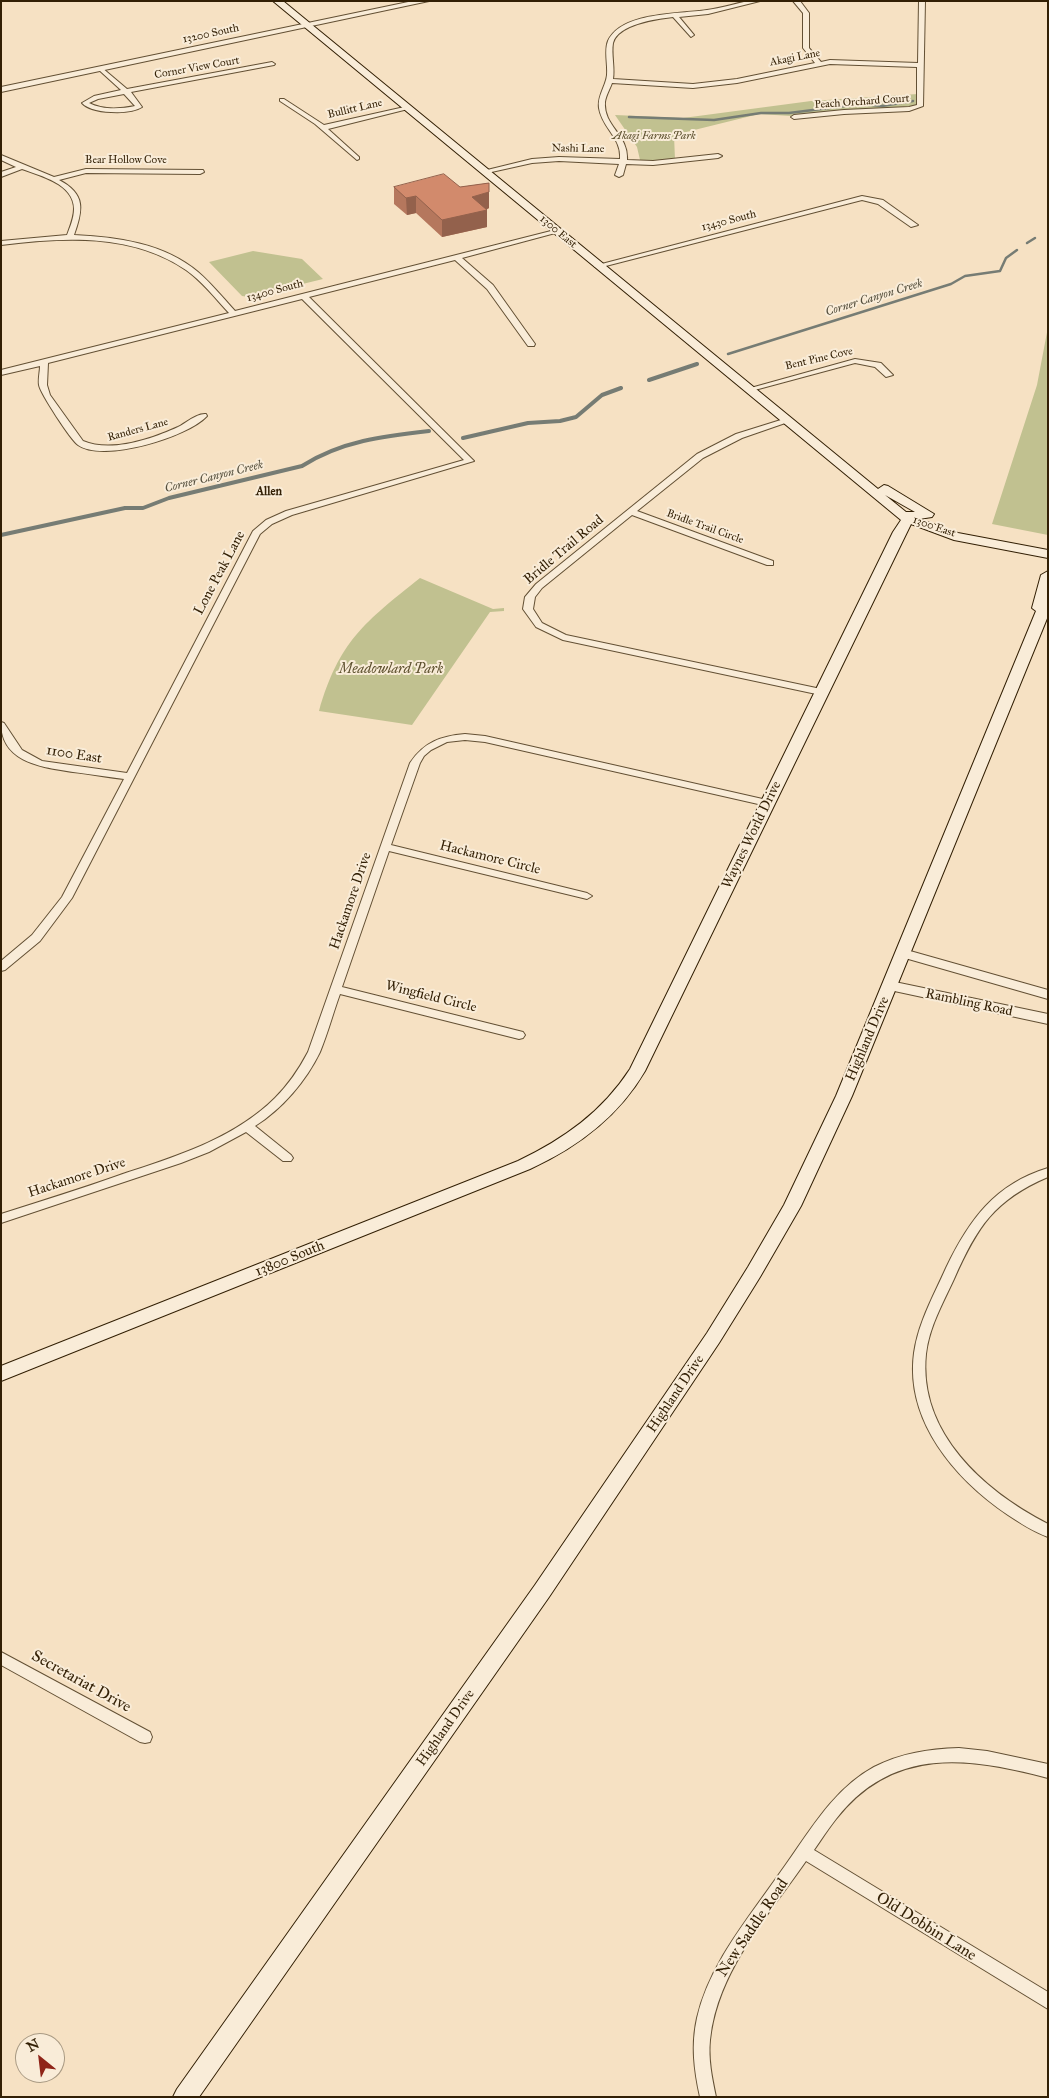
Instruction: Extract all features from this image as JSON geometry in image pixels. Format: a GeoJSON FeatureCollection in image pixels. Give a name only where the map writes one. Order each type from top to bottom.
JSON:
{"type":"FeatureCollection","features":[{"type":"Feature","properties":{"kind":"main road","name":"1300 East"},"geometry":{"type":"LineString","coordinates":[[277,1],[487,172],[555,232],[752,389],[788,421],[908,518],[941,531],[1048,554]]}},
{"type":"Feature","properties":{"kind":"main road","name":"1300 East"},"geometry":{"type":"LineString","coordinates":[[839,463],[858,472],[897,498],[928,514],[957,524],[1048,545]]}},
{"type":"Feature","properties":{"kind":"main road"},"geometry":{"type":"LineString","coordinates":[[908,518],[917,514],[928,514]]}},
{"type":"Feature","properties":{"kind":"main road","name":"Waynes World Drive"},"geometry":{"type":"LineString","coordinates":[[575,1137],[616,1102],[637,1071],[821,692],[908,518]]}},
{"type":"Feature","properties":{"kind":"main road"},"geometry":{"type":"LineString","coordinates":[[992,542],[1038,557],[1048,565]]}},
{"type":"Feature","properties":{"kind":"main road"},"geometry":{"type":"LineString","coordinates":[[1043,616],[1039,604],[1048,575]]}},
{"type":"Feature","properties":{"kind":"main road","name":"Highland Drive"},"geometry":{"type":"LineString","coordinates":[[185,2097],[520,1623],[713,1338],[792,1206],[844,1096],[1043,616],[1048,598]]}},
{"type":"Feature","properties":{"kind":"main road","name":"13800 South"},"geometry":{"type":"LineString","coordinates":[[1,1374],[524,1166],[575,1137]]}},
{"type":"Feature","properties":{"kind":"street","name":"13200 South"},"geometry":{"type":"LineString","coordinates":[[1,90],[425,1]]}},
{"type":"Feature","properties":{"kind":"street","name":"Nashi Lane"},"geometry":{"type":"LineString","coordinates":[[487,172],[532,161],[559,159],[625,162],[624,146],[605,118],[602,105],[609,82],[610,43],[614,35],[635,23],[718,10],[757,1]]}},
{"type":"Feature","properties":{"kind":"street"},"geometry":{"type":"LineString","coordinates":[[796,1],[803,7],[807,16],[806,48],[819,63]]}},
{"type":"Feature","properties":{"kind":"street"},"geometry":{"type":"LineString","coordinates":[[921,65],[922,1]]}},
{"type":"Feature","properties":{"kind":"street"},"geometry":{"type":"LineString","coordinates":[[675,16],[691,35]]}},
{"type":"Feature","properties":{"kind":"street","name":"Akagi Lane"},"geometry":{"type":"LineString","coordinates":[[609,82],[678,86],[708,85],[737,81],[819,63],[852,62],[921,65]]}},
{"type":"Feature","properties":{"kind":"street","name":"Corner View Court"},"geometry":{"type":"LineString","coordinates":[[125,92],[139,106],[124,109],[94,109],[85,104],[90,100],[125,92],[272,64]]}},
{"type":"Feature","properties":{"kind":"street","name":"Peach Orchard Court"},"geometry":{"type":"LineString","coordinates":[[794,117],[918,108],[921,104],[921,65]]}},
{"type":"Feature","properties":{"kind":"street"},"geometry":{"type":"LineString","coordinates":[[101,69],[125,92]]}},
{"type":"Feature","properties":{"kind":"street"},"geometry":{"type":"LineString","coordinates":[[282,100],[322,128]]}},
{"type":"Feature","properties":{"kind":"street","name":"Bullitt Lane"},"geometry":{"type":"LineString","coordinates":[[322,128],[409,108]]}},
{"type":"Feature","properties":{"kind":"street","name":"Bullitt Lane"},"geometry":{"type":"LineString","coordinates":[[322,128],[357,158]]}},
{"type":"Feature","properties":{"kind":"street"},"geometry":{"type":"LineString","coordinates":[[620,175],[625,162],[669,163],[718,156]]}},
{"type":"Feature","properties":{"kind":"street"},"geometry":{"type":"LineString","coordinates":[[1,157],[19,168],[54,179],[68,188],[77,199],[78,212],[70,237]]}},
{"type":"Feature","properties":{"kind":"street"},"geometry":{"type":"LineString","coordinates":[[1,176],[19,168]]}},
{"type":"Feature","properties":{"kind":"street","name":"Bear Hollow Cove"},"geometry":{"type":"LineString","coordinates":[[54,179],[86,171],[200,172]]}},
{"type":"Feature","properties":{"kind":"street","name":"13430 South"},"geometry":{"type":"LineString","coordinates":[[598,266],[866,198],[880,202],[914,225]]}},
{"type":"Feature","properties":{"kind":"street","name":"13400 South"},"geometry":{"type":"LineString","coordinates":[[1,373],[555,232]]}},
{"type":"Feature","properties":{"kind":"street"},"geometry":{"type":"LineString","coordinates":[[1,243],[70,237],[125,243],[167,256],[189,268],[234,314]]}},
{"type":"Feature","properties":{"kind":"street"},"geometry":{"type":"LineString","coordinates":[[457,257],[490,287],[531,344]]}},
{"type":"Feature","properties":{"kind":"street","name":"Lone Peak Lane"},"geometry":{"type":"LineString","coordinates":[[1,967],[36,938],[63,905],[251,540],[262,528],[289,513],[470,461],[304,295]]}},
{"type":"Feature","properties":{"kind":"street","name":"Bent Pine Cove"},"geometry":{"type":"LineString","coordinates":[[752,389],[854,361],[878,364],[889,375]]}},
{"type":"Feature","properties":{"kind":"street","name":"Randers Lane"},"geometry":{"type":"LineString","coordinates":[[44,362],[43,385],[46,396],[80,443],[88,448],[110,450],[171,433],[190,426],[203,416]]}},
{"type":"Feature","properties":{"kind":"street","name":"Bridle Trail Road"},"geometry":{"type":"LineString","coordinates":[[788,421],[739,436],[709,451],[534,591],[528,602],[528,608],[539,625],[563,637],[821,692]]}},
{"type":"Feature","properties":{"kind":"street","name":"Bridle Trail Circle"},"geometry":{"type":"LineString","coordinates":[[632,512],[770,563]]}},
{"type":"Feature","properties":{"kind":"street","name":"1100 East"},"geometry":{"type":"LineString","coordinates":[[3,731],[18,752],[39,764],[130,777]]}},
{"type":"Feature","properties":{"kind":"street","name":"Hackamore Drive"},"geometry":{"type":"LineString","coordinates":[[1,1219],[189,1156],[219,1143],[248,1127],[285,1095],[303,1073],[314,1052],[418,758],[432,745],[456,737],[485,739],[767,803]]}},
{"type":"Feature","properties":{"kind":"street","name":"Hackamore Circle"},"geometry":{"type":"LineString","coordinates":[[386,848],[587,896]]}},
{"type":"Feature","properties":{"kind":"street","name":"Rambling Road"},"geometry":{"type":"LineString","coordinates":[[903,953],[1048,995]]}},
{"type":"Feature","properties":{"kind":"street","name":"Rambling Road"},"geometry":{"type":"LineString","coordinates":[[890,986],[1048,1019]]}},
{"type":"Feature","properties":{"kind":"street","name":"Wingfield Circle"},"geometry":{"type":"LineString","coordinates":[[336,989],[519,1035]]}},
{"type":"Feature","properties":{"kind":"street"},"geometry":{"type":"LineString","coordinates":[[248,1127],[287,1158]]}},
{"type":"Feature","properties":{"kind":"street"},"geometry":{"type":"LineString","coordinates":[[1048,1172],[1012,1189],[984,1212],[965,1240],[930,1318],[922,1343],[920,1370],[928,1412],[941,1440],[964,1470],[993,1497],[1026,1520],[1048,1531]]}},
{"type":"Feature","properties":{"kind":"street","name":"Secretariat Drive"},"geometry":{"type":"LineString","coordinates":[[1,1658],[145,1737]]}},
{"type":"Feature","properties":{"kind":"street","name":"New Saddle Road"},"geometry":{"type":"LineString","coordinates":[[708,2097],[703,2068],[702,2043],[704,2019],[711,1996],[733,1952],[845,1796],[881,1770],[902,1762],[927,1756],[981,1755],[1048,1771]]}},
{"type":"Feature","properties":{"kind":"street","name":"Old Dobbin Lane"},"geometry":{"type":"LineString","coordinates":[[804,1852],[1048,2001]]}},
{"type":"Feature","properties":{"kind":"green space","name":"Akagi Farms Park"},"geometry":{"type":"Polygon","coordinates":[[[918,94],[917,105],[913,106],[791,116],[759,114],[674,135],[675,160],[640,160],[637,147],[615,115],[683,118],[811,101],[918,94]]]}},
{"type":"Feature","properties":{"kind":"green space"},"geometry":{"type":"Polygon","coordinates":[[[253,251],[302,259],[323,279],[249,297],[242,296],[209,262],[253,251]]]}},
{"type":"Feature","properties":{"kind":"green space"},"geometry":{"type":"Polygon","coordinates":[[[1048,327],[1048,535],[992,524],[1037,385],[1048,327]]]}},
{"type":"Feature","properties":{"kind":"green space","name":"Meadowlard Park"},"geometry":{"type":"Polygon","coordinates":[[[420,578],[493,609],[504,608],[504,611],[490,612],[412,725],[319,711],[335,667],[356,635],[369,621],[420,578]]]}},
{"type":"Feature","properties":{"kind":"building"},"geometry":{"type":"Polygon","coordinates":[[[444,174],[460,187],[489,183],[489,192],[472,197],[487,210],[442,220],[416,196],[406,198],[394,187],[444,174]]]}},
{"type":"Feature","properties":{"kind":"waterway"},"geometry":{"type":"LineString","coordinates":[[629,117],[714,120],[761,113],[789,113],[861,104],[882,106],[913,101]]}},
{"type":"Feature","properties":{"kind":"waterway","name":"Corner Canyon Creek"},"geometry":{"type":"LineString","coordinates":[[1027,243],[1035,238]]}},
{"type":"Feature","properties":{"kind":"waterway","name":"Corner Canyon Creek"},"geometry":{"type":"LineString","coordinates":[[728,354],[951,284],[965,276],[1000,271],[1006,258],[1017,250]]}},
{"type":"Feature","properties":{"kind":"waterway","name":"Corner Canyon Creek"},"geometry":{"type":"LineString","coordinates":[[649,380],[697,364]]}},
{"type":"Feature","properties":{"kind":"waterway","name":"Corner Canyon Creek"},"geometry":{"type":"LineString","coordinates":[[463,438],[528,423],[560,421],[576,417],[602,395],[621,388]]}},
{"type":"Feature","properties":{"kind":"waterway","name":"Corner Canyon Creek"},"geometry":{"type":"LineString","coordinates":[[1,535],[125,508],[143,508],[169,498],[302,466],[347,445],[396,435],[429,431]]}},
{"type":"Feature","properties":{"kind":"district","name":"Allen"},"geometry":{"type":"Point","coordinates":[269,492]}}]}
